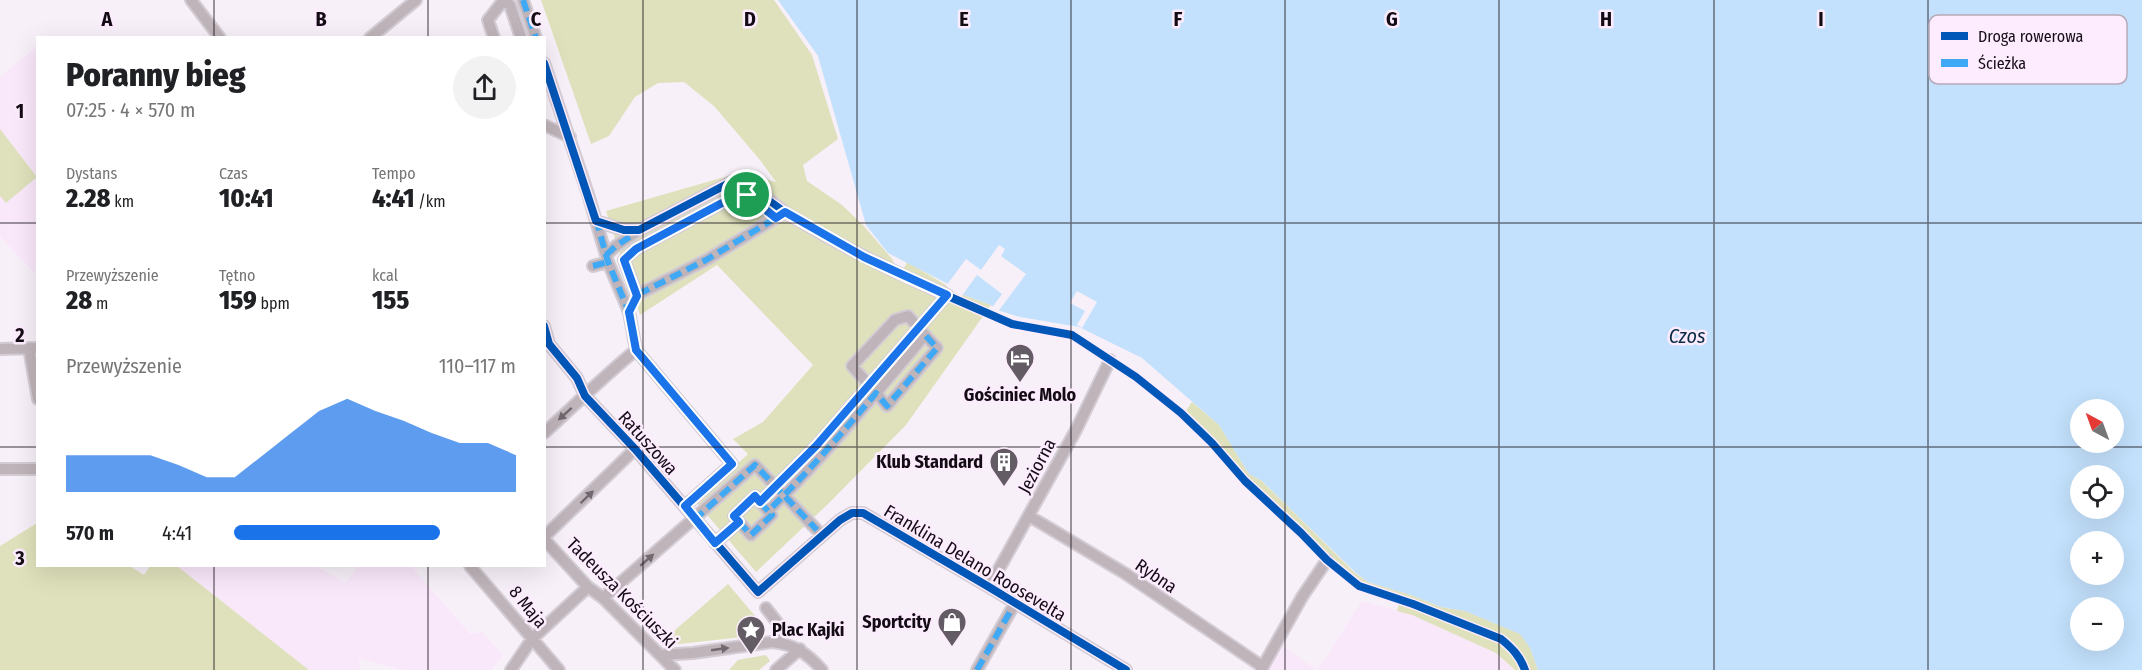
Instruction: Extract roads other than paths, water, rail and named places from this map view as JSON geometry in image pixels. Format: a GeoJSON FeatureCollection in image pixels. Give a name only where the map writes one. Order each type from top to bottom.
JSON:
{"type":"FeatureCollection","features":[{"type":"Feature","properties":{"kind":"street"},"geometry":{"type":"LineString","coordinates":[[191,0],[218,36]]}},
{"type":"Feature","properties":{"kind":"street"},"geometry":{"type":"LineString","coordinates":[[372,36],[416,0]]}},
{"type":"Feature","properties":{"kind":"street"},"geometry":{"type":"LineString","coordinates":[[523,0],[535,36]]}},
{"type":"Feature","properties":{"kind":"street"},"geometry":{"type":"LineString","coordinates":[[493,36],[488,20],[504,1],[510,5],[520,36]]}},
{"type":"Feature","properties":{"kind":"street"},"geometry":{"type":"LineString","coordinates":[[546,69],[607,258],[629,312],[636,350],[732,464],[685,506]]}},
{"type":"Feature","properties":{"kind":"street"},"geometry":{"type":"LineString","coordinates":[[546,126],[570,138]]}},
{"type":"Feature","properties":{"kind":"street"},"geometry":{"type":"LineString","coordinates":[[593,266],[607,258],[616,246],[639,230],[733,181],[744,183],[781,215]]}},
{"type":"Feature","properties":{"kind":"street"},"geometry":{"type":"LineString","coordinates":[[637,296],[624,260],[636,249],[722,203],[747,195],[864,257],[947,295],[922,331],[872,389],[816,446],[780,492],[764,506]]}},
{"type":"Feature","properties":{"kind":"street"},"geometry":{"type":"LineString","coordinates":[[629,312],[637,296],[706,260],[781,215]]}},
{"type":"Feature","properties":{"kind":"street"},"geometry":{"type":"LineString","coordinates":[[596,221],[624,230],[639,230]]}},
{"type":"Feature","properties":{"kind":"street"},"geometry":{"type":"LineString","coordinates":[[908,316],[937,348],[887,406],[872,389],[852,366],[895,320],[908,316]]}},
{"type":"Feature","properties":{"kind":"street","name":"Ratuszowa"},"geometry":{"type":"LineString","coordinates":[[547,346],[577,378],[585,396],[635,449],[758,592]]}},
{"type":"Feature","properties":{"kind":"street"},"geometry":{"type":"LineString","coordinates":[[0,349],[33,348],[36,379]]}},
{"type":"Feature","properties":{"kind":"street"},"geometry":{"type":"LineString","coordinates":[[546,431],[595,384],[636,350]]}},
{"type":"Feature","properties":{"kind":"street","name":"Jeziorna"},"geometry":{"type":"LineString","coordinates":[[989,587],[1081,420],[1110,360]]}},
{"type":"Feature","properties":{"kind":"street"},"geometry":{"type":"LineString","coordinates":[[546,536],[635,449]]}},
{"type":"Feature","properties":{"kind":"street"},"geometry":{"type":"LineString","coordinates":[[603,598],[755,465],[817,530]]}},
{"type":"Feature","properties":{"kind":"street"},"geometry":{"type":"LineString","coordinates":[[0,469],[36,469]]}},
{"type":"Feature","properties":{"kind":"street"},"geometry":{"type":"LineString","coordinates":[[755,496],[772,515],[751,535],[739,522],[734,516],[755,496]]}},
{"type":"Feature","properties":{"kind":"street","name":"Franklina Delano Roosevelta"},"geometry":{"type":"LineString","coordinates":[[758,592],[822,535],[852,513],[863,513],[1126,670]]}},
{"type":"Feature","properties":{"kind":"street","name":"Rybna"},"geometry":{"type":"LineString","coordinates":[[1029,516],[1126,574],[1262,669]]}},
{"type":"Feature","properties":{"kind":"street"},"geometry":{"type":"LineString","coordinates":[[715,543],[739,522]]}},
{"type":"Feature","properties":{"kind":"street","name":"Tadeusza Kościuszki"},"geometry":{"type":"LineString","coordinates":[[546,540],[588,586],[675,670]]}},
{"type":"Feature","properties":{"kind":"street"},"geometry":{"type":"LineString","coordinates":[[1262,669],[1302,597],[1327,560]]}},
{"type":"Feature","properties":{"kind":"street","name":"8 Maja"},"geometry":{"type":"LineString","coordinates":[[471,567],[559,670]]}},
{"type":"Feature","properties":{"kind":"street"},"geometry":{"type":"LineString","coordinates":[[511,670],[532,639],[588,586]]}},
{"type":"Feature","properties":{"kind":"street"},"geometry":{"type":"LineString","coordinates":[[977,670],[1015,603]]}},
{"type":"Feature","properties":{"kind":"street"},"geometry":{"type":"LineString","coordinates":[[766,608],[780,626],[781,643]]}},
{"type":"Feature","properties":{"kind":"street"},"geometry":{"type":"LineString","coordinates":[[662,655],[772,642],[800,649],[822,670]]}},
{"type":"Feature","properties":{"kind":"street"},"geometry":{"type":"LineString","coordinates":[[776,670],[800,649]]}},
{"type":"Feature","properties":{"kind":"water","name":"Czos"},"geometry":{"type":"Polygon","coordinates":[[[778,0],[2142,0],[2142,670],[1538,670],[1530,648],[1520,634],[1465,611],[1441,607],[1368,582],[1356,573],[1262,481],[1249,474],[1219,425],[1142,358],[1079,327],[1020,317],[997,310],[991,305],[961,294],[948,284],[888,253],[866,225],[818,56],[778,0]]]}},
{"type":"Feature","properties":{"kind":"place","name":"Gościniec Molo"},"geometry":{"type":"Point","coordinates":[1020,384]}},
{"type":"Feature","properties":{"kind":"place","name":"Klub Standard"},"geometry":{"type":"Point","coordinates":[1004,488]}},
{"type":"Feature","properties":{"kind":"place","name":"Sportcity"},"geometry":{"type":"Point","coordinates":[952,648]}},
{"type":"Feature","properties":{"kind":"place","name":"Plac Kajki"},"geometry":{"type":"Point","coordinates":[751,656]}}]}
